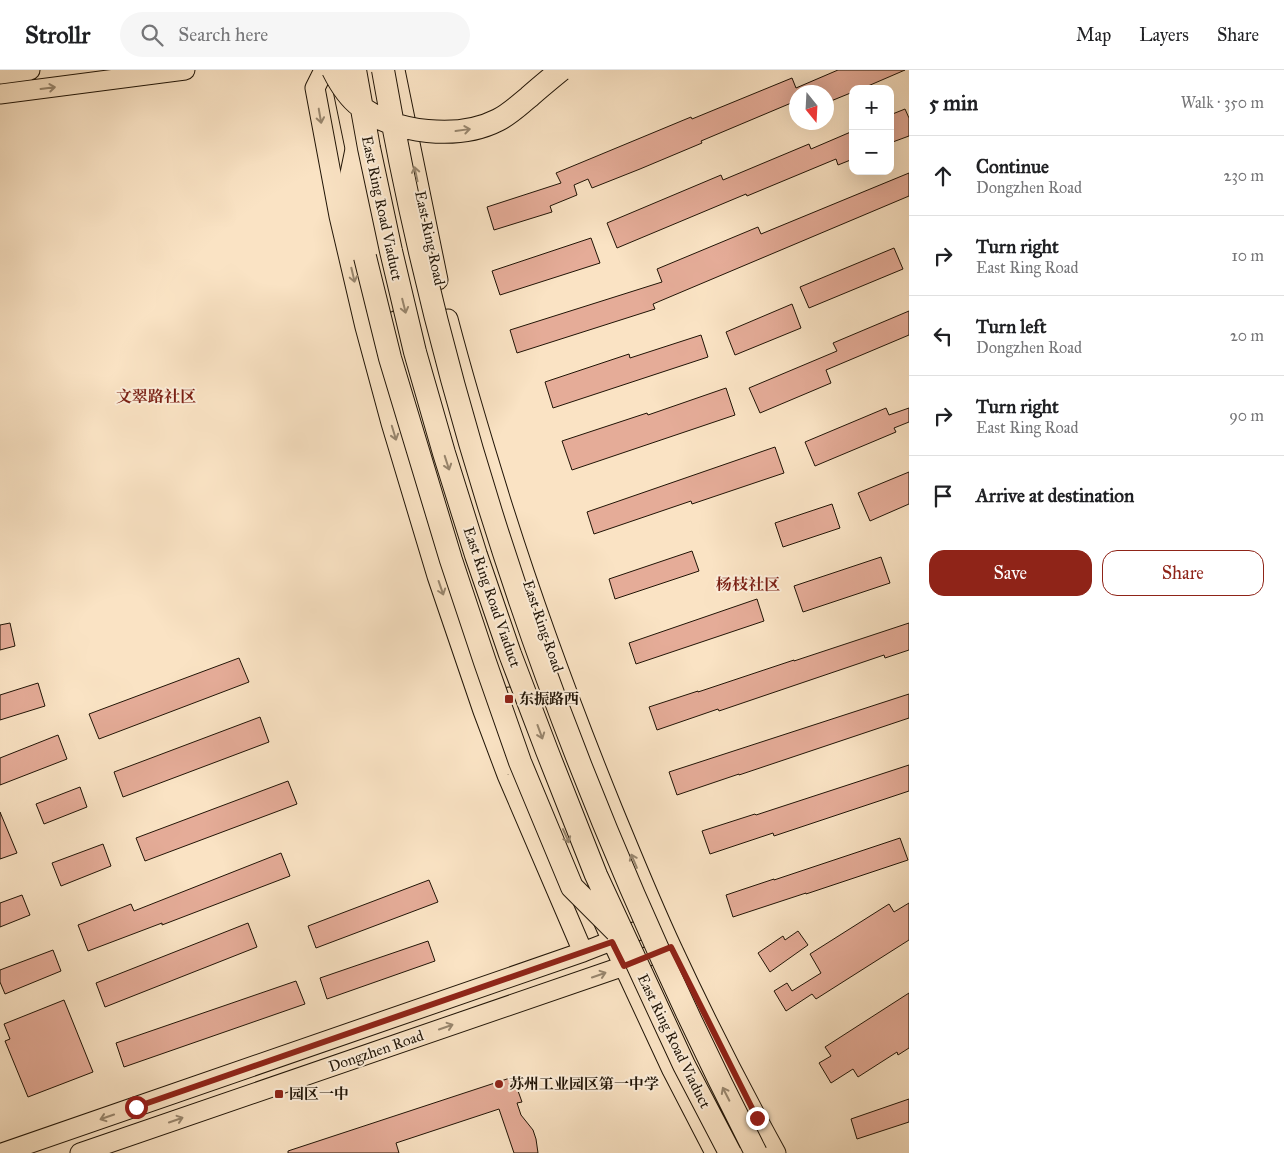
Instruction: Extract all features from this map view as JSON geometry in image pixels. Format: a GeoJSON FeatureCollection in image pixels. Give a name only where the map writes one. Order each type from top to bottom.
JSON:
{"type":"FeatureCollection","features":[{"type":"Feature","properties":{"kind":"highway"},"geometry":{"type":"LineString","coordinates":[[333,70],[348,95],[368,112],[387,122],[422,130],[439,131],[468,130],[498,120],[516,108],[561,70]]}},
{"type":"Feature","properties":{"kind":"highway","name":"East Ring Road Viaduct"},"geometry":{"type":"LineString","coordinates":[[354,70],[369,148],[415,352],[476,554],[510,654],[620,942],[730,1153]]}},
{"type":"Feature","properties":{"kind":"highway","name":"East Ring Road Viaduct"},"geometry":{"type":"LineString","coordinates":[[383,70],[395,142],[443,348],[470,446],[535,646],[571,742],[622,866],[706,1055],[756,1153]]}},
{"type":"Feature","properties":{"kind":"highway"},"geometry":{"type":"LineString","coordinates":[[356,152],[350,180],[365,257],[390,358],[448,551],[485,662],[520,762],[572,887],[620,942]]}},
{"type":"Feature","properties":{"kind":"main road"},"geometry":{"type":"LineString","coordinates":[[0,74],[30,70]]}},
{"type":"Feature","properties":{"kind":"main road"},"geometry":{"type":"LineString","coordinates":[[0,94],[184,70]]}},
{"type":"Feature","properties":{"kind":"main road"},"geometry":{"type":"LineString","coordinates":[[324,70],[315,88],[339,216],[361,309],[394,433],[436,576],[507,775],[583,952]]}},
{"type":"Feature","properties":{"kind":"main road"},"geometry":{"type":"LineString","coordinates":[[339,70],[400,356],[460,559],[531,758],[620,942],[624,966],[672,1070],[715,1153]]}},
{"type":"Feature","properties":{"kind":"main road","name":"East Ring Road"},"geometry":{"type":"LineString","coordinates":[[394,70],[441,292],[454,343],[486,452],[547,641],[633,859],[671,947],[721,1049],[776,1153]]}},
{"type":"Feature","properties":{"kind":"main road"},"geometry":{"type":"LineString","coordinates":[[468,666],[486,660],[497,664]]}},
{"type":"Feature","properties":{"kind":"main road"},"geometry":{"type":"LineString","coordinates":[[520,805],[531,790],[534,778],[531,758]]}},
{"type":"Feature","properties":{"kind":"main road","name":"Dongzhen Road"},"geometry":{"type":"LineString","coordinates":[[2,1153],[583,952],[620,942],[660,922]]}},
{"type":"Feature","properties":{"kind":"main road","name":"Dongzhen Road"},"geometry":{"type":"LineString","coordinates":[[80,1153],[624,966],[671,947]]}},
{"type":"Feature","properties":{"kind":"building"},"geometry":{"type":"Polygon","coordinates":[[[838,70],[905,70],[870,85],[849,85],[849,94],[834,100],[834,85],[803,85],[838,70]]]}},
{"type":"Feature","properties":{"kind":"building"},"geometry":{"type":"Polygon","coordinates":[[[792,78],[795,85],[789,85],[789,104],[701,141],[702,143],[592,188],[588,179],[574,185],[577,195],[550,206],[552,212],[494,230],[487,207],[561,183],[556,173],[691,117],[692,119],[792,78]]]}},
{"type":"Feature","properties":{"kind":"building"},"geometry":{"type":"Polygon","coordinates":[[[905,109],[909,118],[909,136],[894,142],[894,130],[894,113],[905,109]]]}},
{"type":"Feature","properties":{"kind":"building"},"geometry":{"type":"Polygon","coordinates":[[[849,133],[849,161],[838,165],[836,159],[617,248],[607,223],[721,175],[723,180],[809,144],[811,149],[849,133]]]}},
{"type":"Feature","properties":{"kind":"building"},"geometry":{"type":"Polygon","coordinates":[[[909,173],[909,196],[653,304],[655,309],[517,353],[510,330],[662,282],[657,269],[758,227],[761,234],[909,173]]]}},
{"type":"Feature","properties":{"kind":"building"},"geometry":{"type":"Polygon","coordinates":[[[591,238],[600,263],[500,295],[492,271],[591,238]]]}},
{"type":"Feature","properties":{"kind":"building"},"geometry":{"type":"Polygon","coordinates":[[[894,248],[903,269],[809,308],[800,287],[894,248]]]}},
{"type":"Feature","properties":{"kind":"building"},"geometry":{"type":"Polygon","coordinates":[[[792,304],[801,328],[735,355],[726,332],[792,304]]]}},
{"type":"Feature","properties":{"kind":"building"},"geometry":{"type":"Polygon","coordinates":[[[909,311],[909,335],[826,370],[831,383],[760,413],[749,388],[837,351],[833,343],[909,311]]]}},
{"type":"Feature","properties":{"kind":"building"},"geometry":{"type":"Polygon","coordinates":[[[701,335],[708,357],[553,408],[545,382],[629,354],[630,358],[701,335]]]}},
{"type":"Feature","properties":{"kind":"building"},"geometry":{"type":"Polygon","coordinates":[[[726,388],[735,415],[572,470],[562,441],[647,413],[648,415],[726,388]]]}},
{"type":"Feature","properties":{"kind":"building"},"geometry":{"type":"Polygon","coordinates":[[[886,408],[889,415],[909,408],[909,422],[894,428],[896,432],[815,466],[805,442],[886,408]]]}},
{"type":"Feature","properties":{"kind":"building"},"geometry":{"type":"Polygon","coordinates":[[[775,447],[784,473],[692,504],[691,501],[594,534],[587,512],[775,447]]]}},
{"type":"Feature","properties":{"kind":"building"},"geometry":{"type":"Polygon","coordinates":[[[909,472],[909,504],[870,521],[858,493],[909,472]]]}},
{"type":"Feature","properties":{"kind":"building"},"geometry":{"type":"Polygon","coordinates":[[[832,504],[840,528],[783,547],[775,523],[832,504]]]}},
{"type":"Feature","properties":{"kind":"building"},"geometry":{"type":"Polygon","coordinates":[[[692,551],[699,571],[615,599],[609,579],[692,551]]]}},
{"type":"Feature","properties":{"kind":"building"},"geometry":{"type":"Polygon","coordinates":[[[881,557],[890,583],[803,612],[794,586],[881,557]]]}},
{"type":"Feature","properties":{"kind":"building"},"geometry":{"type":"Polygon","coordinates":[[[757,599],[764,621],[636,664],[629,643],[757,599]]]}},
{"type":"Feature","properties":{"kind":"building"},"geometry":{"type":"Polygon","coordinates":[[[10,623],[15,646],[0,650],[0,625],[10,623]]]}},
{"type":"Feature","properties":{"kind":"building"},"geometry":{"type":"Polygon","coordinates":[[[909,623],[909,650],[885,658],[884,655],[657,730],[649,707],[909,623]]]}},
{"type":"Feature","properties":{"kind":"building"},"geometry":{"type":"Polygon","coordinates":[[[239,658],[249,682],[99,739],[89,714],[239,658]]]}},
{"type":"Feature","properties":{"kind":"building"},"geometry":{"type":"Polygon","coordinates":[[[38,683],[45,706],[0,720],[0,695],[38,683]]]}},
{"type":"Feature","properties":{"kind":"building"},"geometry":{"type":"Polygon","coordinates":[[[909,694],[909,718],[677,795],[669,772],[909,694]]]}},
{"type":"Feature","properties":{"kind":"building"},"geometry":{"type":"Polygon","coordinates":[[[260,717],[269,742],[123,797],[114,772],[260,717]]]}},
{"type":"Feature","properties":{"kind":"building"},"geometry":{"type":"Polygon","coordinates":[[[58,735],[67,759],[0,785],[0,758],[58,735]]]}},
{"type":"Feature","properties":{"kind":"building"},"geometry":{"type":"Polygon","coordinates":[[[909,765],[909,791],[774,836],[773,833],[710,854],[702,831],[909,765]]]}},
{"type":"Feature","properties":{"kind":"building"},"geometry":{"type":"Polygon","coordinates":[[[288,781],[297,804],[145,861],[136,838],[288,781]]]}},
{"type":"Feature","properties":{"kind":"building"},"geometry":{"type":"Polygon","coordinates":[[[80,787],[87,807],[44,824],[36,804],[80,787]]]}},
{"type":"Feature","properties":{"kind":"building"},"geometry":{"type":"Polygon","coordinates":[[[0,812],[17,853],[0,859],[0,812]]]}},
{"type":"Feature","properties":{"kind":"building"},"geometry":{"type":"Polygon","coordinates":[[[900,838],[908,860],[733,917],[726,895],[900,838]]]}},
{"type":"Feature","properties":{"kind":"building"},"geometry":{"type":"Polygon","coordinates":[[[103,844],[111,866],[61,886],[52,863],[103,844]]]}},
{"type":"Feature","properties":{"kind":"building"},"geometry":{"type":"Polygon","coordinates":[[[281,853],[290,876],[88,951],[78,925],[131,904],[134,911],[281,853]]]}},
{"type":"Feature","properties":{"kind":"building"},"geometry":{"type":"Polygon","coordinates":[[[429,880],[438,902],[316,948],[308,926],[429,880]]]}},
{"type":"Feature","properties":{"kind":"building"},"geometry":{"type":"Polygon","coordinates":[[[22,895],[30,915],[0,927],[0,903],[22,895]]]}},
{"type":"Feature","properties":{"kind":"building"},"geometry":{"type":"Polygon","coordinates":[[[909,903],[909,940],[816,999],[812,994],[786,1011],[774,991],[787,983],[792,991],[821,973],[810,954],[889,904],[894,912],[909,903]]]}},
{"type":"Feature","properties":{"kind":"building"},"geometry":{"type":"Polygon","coordinates":[[[248,923],[257,947],[105,1007],[96,983],[248,923]]]}},
{"type":"Feature","properties":{"kind":"building"},"geometry":{"type":"Polygon","coordinates":[[[798,931],[808,945],[770,972],[758,953],[783,936],[785,940],[798,931]]]}},
{"type":"Feature","properties":{"kind":"building"},"geometry":{"type":"Polygon","coordinates":[[[428,941],[435,961],[327,999],[320,978],[428,941]]]}},
{"type":"Feature","properties":{"kind":"building"},"geometry":{"type":"Polygon","coordinates":[[[53,950],[61,971],[5,994],[0,982],[0,970],[53,950]]]}},
{"type":"Feature","properties":{"kind":"building"},"geometry":{"type":"Polygon","coordinates":[[[296,981],[305,1004],[124,1067],[116,1043],[296,981]]]}},
{"type":"Feature","properties":{"kind":"building"},"geometry":{"type":"Polygon","coordinates":[[[909,993],[909,1048],[898,1055],[897,1052],[858,1077],[853,1069],[831,1083],[819,1063],[831,1056],[825,1047],[909,993]]]}},
{"type":"Feature","properties":{"kind":"building"},"geometry":{"type":"Polygon","coordinates":[[[64,1000],[93,1072],[28,1097],[5,1041],[10,1039],[4,1024],[64,1000]]]}},
{"type":"Feature","properties":{"kind":"building"},"geometry":{"type":"Polygon","coordinates":[[[513,1077],[522,1102],[517,1103],[521,1115],[533,1130],[538,1153],[514,1153],[499,1109],[396,1143],[399,1153],[288,1153],[288,1151],[513,1077]]]}},
{"type":"Feature","properties":{"kind":"building"},"geometry":{"type":"Polygon","coordinates":[[[909,1099],[909,1122],[857,1139],[851,1119],[909,1099]]]}},
{"type":"Feature","properties":{"kind":"place","name":"东振路西"},"geometry":{"type":"Point","coordinates":[509,699]}},
{"type":"Feature","properties":{"kind":"place","name":"苏州工业园区第一中学"},"geometry":{"type":"Point","coordinates":[499,1084]}},
{"type":"Feature","properties":{"kind":"place","name":"园区一中"},"geometry":{"type":"Point","coordinates":[279,1094]}},
{"type":"Feature","properties":{"kind":"district","name":"文翠路社区"},"geometry":{"type":"Point","coordinates":[156,396]}},
{"type":"Feature","properties":{"kind":"district","name":"杨枝社区"},"geometry":{"type":"Point","coordinates":[748,584]}},
{"type":"Feature","properties":{"kind":"route"},"geometry":{"type":"LineString","coordinates":[[136,1107],[612,942],[624,966],[671,947],[757,1118]]}}]}
